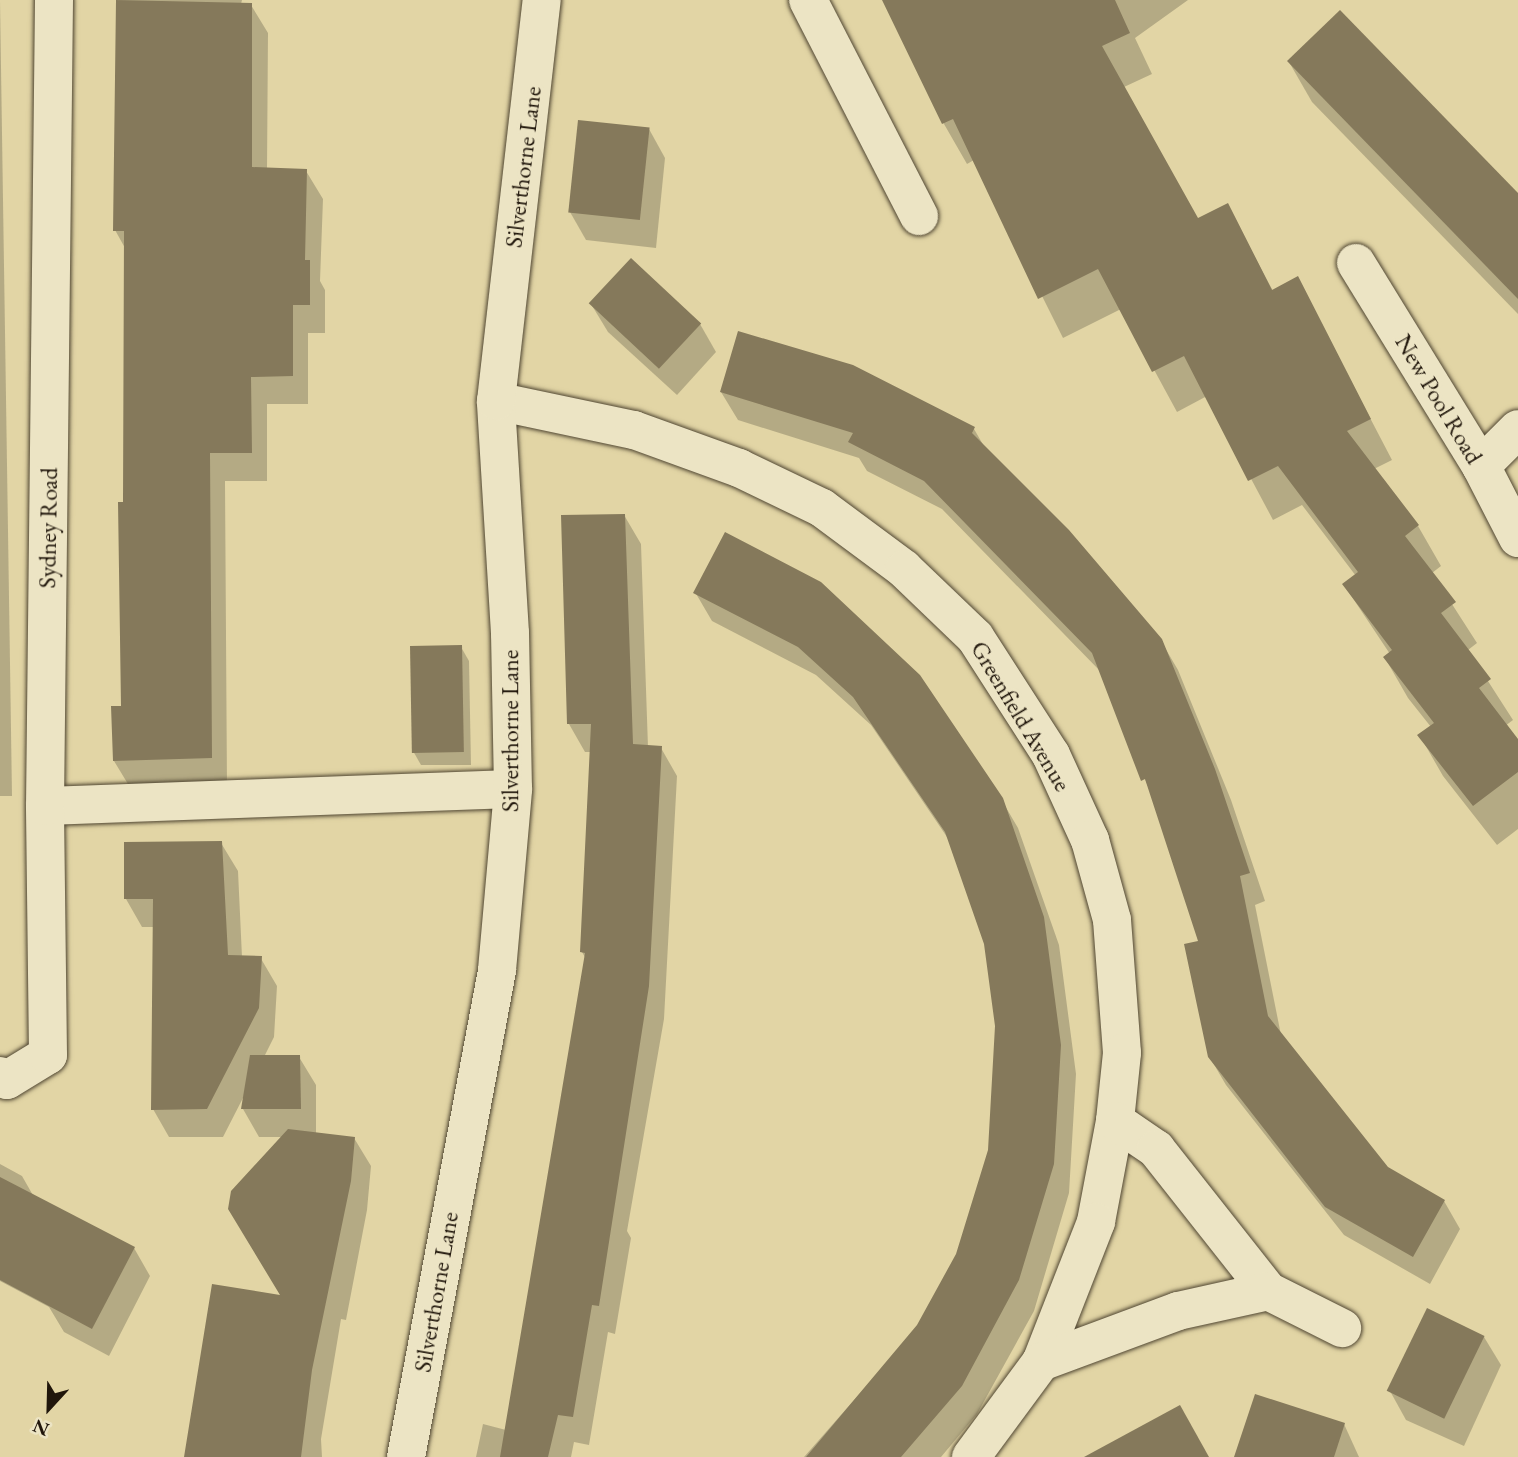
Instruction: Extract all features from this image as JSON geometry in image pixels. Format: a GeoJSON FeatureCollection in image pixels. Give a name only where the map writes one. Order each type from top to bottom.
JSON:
{"type":"FeatureCollection","features":[{"type":"Feature","properties":{"kind":"street","name":"Sydney Road"},"geometry":{"type":"LineString","coordinates":[[0,1076],[7,1080],[48,1055],[45,806],[54,0]]}},
{"type":"Feature","properties":{"kind":"street","name":"Silverthorne Lane"},"geometry":{"type":"LineString","coordinates":[[406,1457],[497,970],[513,789],[510,633],[496,401],[542,0]]}},
{"type":"Feature","properties":{"kind":"street"},"geometry":{"type":"LineString","coordinates":[[808,0],[919,216]]}},
{"type":"Feature","properties":{"kind":"street","name":"New Pool Road"},"geometry":{"type":"LineString","coordinates":[[1356,263],[1481,466],[1518,538]]}},
{"type":"Feature","properties":{"kind":"street","name":"Greenfield Avenue"},"geometry":{"type":"LineString","coordinates":[[496,401],[634,430],[739,468],[822,509],[904,569],[975,637],[1051,755],[1090,840],[1112,920],[1122,1053],[1115,1121],[1096,1222],[1041,1362],[971,1457]]}},
{"type":"Feature","properties":{"kind":"street"},"geometry":{"type":"LineString","coordinates":[[1481,466],[1518,429]]}},
{"type":"Feature","properties":{"kind":"street"},"geometry":{"type":"LineString","coordinates":[[45,806],[513,789]]}},
{"type":"Feature","properties":{"kind":"street"},"geometry":{"type":"LineString","coordinates":[[1115,1121],[1156,1149],[1268,1292],[1342,1328]]}},
{"type":"Feature","properties":{"kind":"street"},"geometry":{"type":"LineString","coordinates":[[1041,1362],[1178,1311],[1268,1292]]}},
{"type":"Feature","properties":{"kind":"building"},"geometry":{"type":"Polygon","coordinates":[[[116,0],[252,3],[252,167],[307,169],[305,260],[310,260],[310,305],[293,305],[293,376],[251,377],[252,453],[210,453],[212,758],[113,761],[111,706],[121,706],[118,502],[123,502],[124,231],[113,231],[116,0]]]}},
{"type":"Feature","properties":{"kind":"building"},"geometry":{"type":"Polygon","coordinates":[[[882,0],[1115,0],[1130,33],[1102,46],[1198,218],[1228,203],[1272,290],[1298,276],[1371,419],[1347,431],[1419,525],[1405,536],[1456,602],[1441,613],[1491,679],[1479,688],[1518,739],[1518,772],[1473,806],[1417,735],[1434,723],[1383,657],[1392,650],[1342,584],[1358,572],[1278,466],[1248,481],[1184,356],[1152,372],[1098,269],[1038,299],[953,119],[942,124],[882,0]]]}},
{"type":"Feature","properties":{"kind":"building"},"geometry":{"type":"Polygon","coordinates":[[[1340,10],[1518,193],[1518,299],[1287,61],[1340,10]]]}},
{"type":"Feature","properties":{"kind":"building"},"geometry":{"type":"Polygon","coordinates":[[[578,120],[650,128],[640,220],[568,212],[578,120]]]}},
{"type":"Feature","properties":{"kind":"building"},"geometry":{"type":"Polygon","coordinates":[[[631,258],[701,323],[659,369],[589,303],[631,258]]]}},
{"type":"Feature","properties":{"kind":"building"},"geometry":{"type":"Polygon","coordinates":[[[738,331],[853,365],[975,427],[972,433],[1069,530],[1162,639],[1215,769],[1250,873],[1240,876],[1268,1016],[1388,1167],[1445,1200],[1413,1257],[1325,1207],[1208,1057],[1184,944],[1198,941],[1145,779],[1141,781],[1092,653],[924,481],[848,442],[853,433],[720,392],[738,331]]]}},
{"type":"Feature","properties":{"kind":"building"},"geometry":{"type":"Polygon","coordinates":[[[625,514],[633,744],[662,746],[649,986],[599,1306],[592,1305],[573,1417],[558,1415],[548,1457],[500,1457],[585,953],[580,952],[591,724],[567,724],[561,515],[625,514]]]}},
{"type":"Feature","properties":{"kind":"building"},"geometry":{"type":"Polygon","coordinates":[[[725,532],[821,582],[920,675],[1003,798],[1044,917],[1061,1045],[1054,1164],[1019,1280],[962,1386],[901,1457],[806,1457],[917,1325],[956,1254],[988,1150],[995,1026],[984,944],[945,832],[853,697],[798,647],[693,593],[725,532]]]}},
{"type":"Feature","properties":{"kind":"building"},"geometry":{"type":"Polygon","coordinates":[[[462,645],[464,752],[412,753],[410,646],[462,645]]]}},
{"type":"Feature","properties":{"kind":"building"},"geometry":{"type":"Polygon","coordinates":[[[222,841],[228,955],[262,956],[259,1008],[207,1109],[151,1110],[153,899],[124,899],[124,842],[222,841]]]}},
{"type":"Feature","properties":{"kind":"building"},"geometry":{"type":"Polygon","coordinates":[[[250,1055],[300,1055],[301,1109],[241,1109],[250,1055]]]}},
{"type":"Feature","properties":{"kind":"building"},"geometry":{"type":"Polygon","coordinates":[[[288,1129],[355,1137],[351,1181],[312,1370],[301,1457],[184,1457],[212,1284],[280,1295],[228,1209],[231,1191],[288,1129]]]}},
{"type":"Feature","properties":{"kind":"building"},"geometry":{"type":"Polygon","coordinates":[[[0,1177],[135,1247],[92,1329],[0,1280],[0,1177]]]}},
{"type":"Feature","properties":{"kind":"building"},"geometry":{"type":"Polygon","coordinates":[[[1427,1308],[1485,1336],[1444,1419],[1387,1391],[1427,1308]]]}},
{"type":"Feature","properties":{"kind":"building"},"geometry":{"type":"Polygon","coordinates":[[[1255,1394],[1345,1423],[1334,1457],[1234,1457],[1255,1394]]]}},
{"type":"Feature","properties":{"kind":"building"},"geometry":{"type":"Polygon","coordinates":[[[1180,1405],[1209,1457],[1084,1457],[1180,1405]]]}}]}
